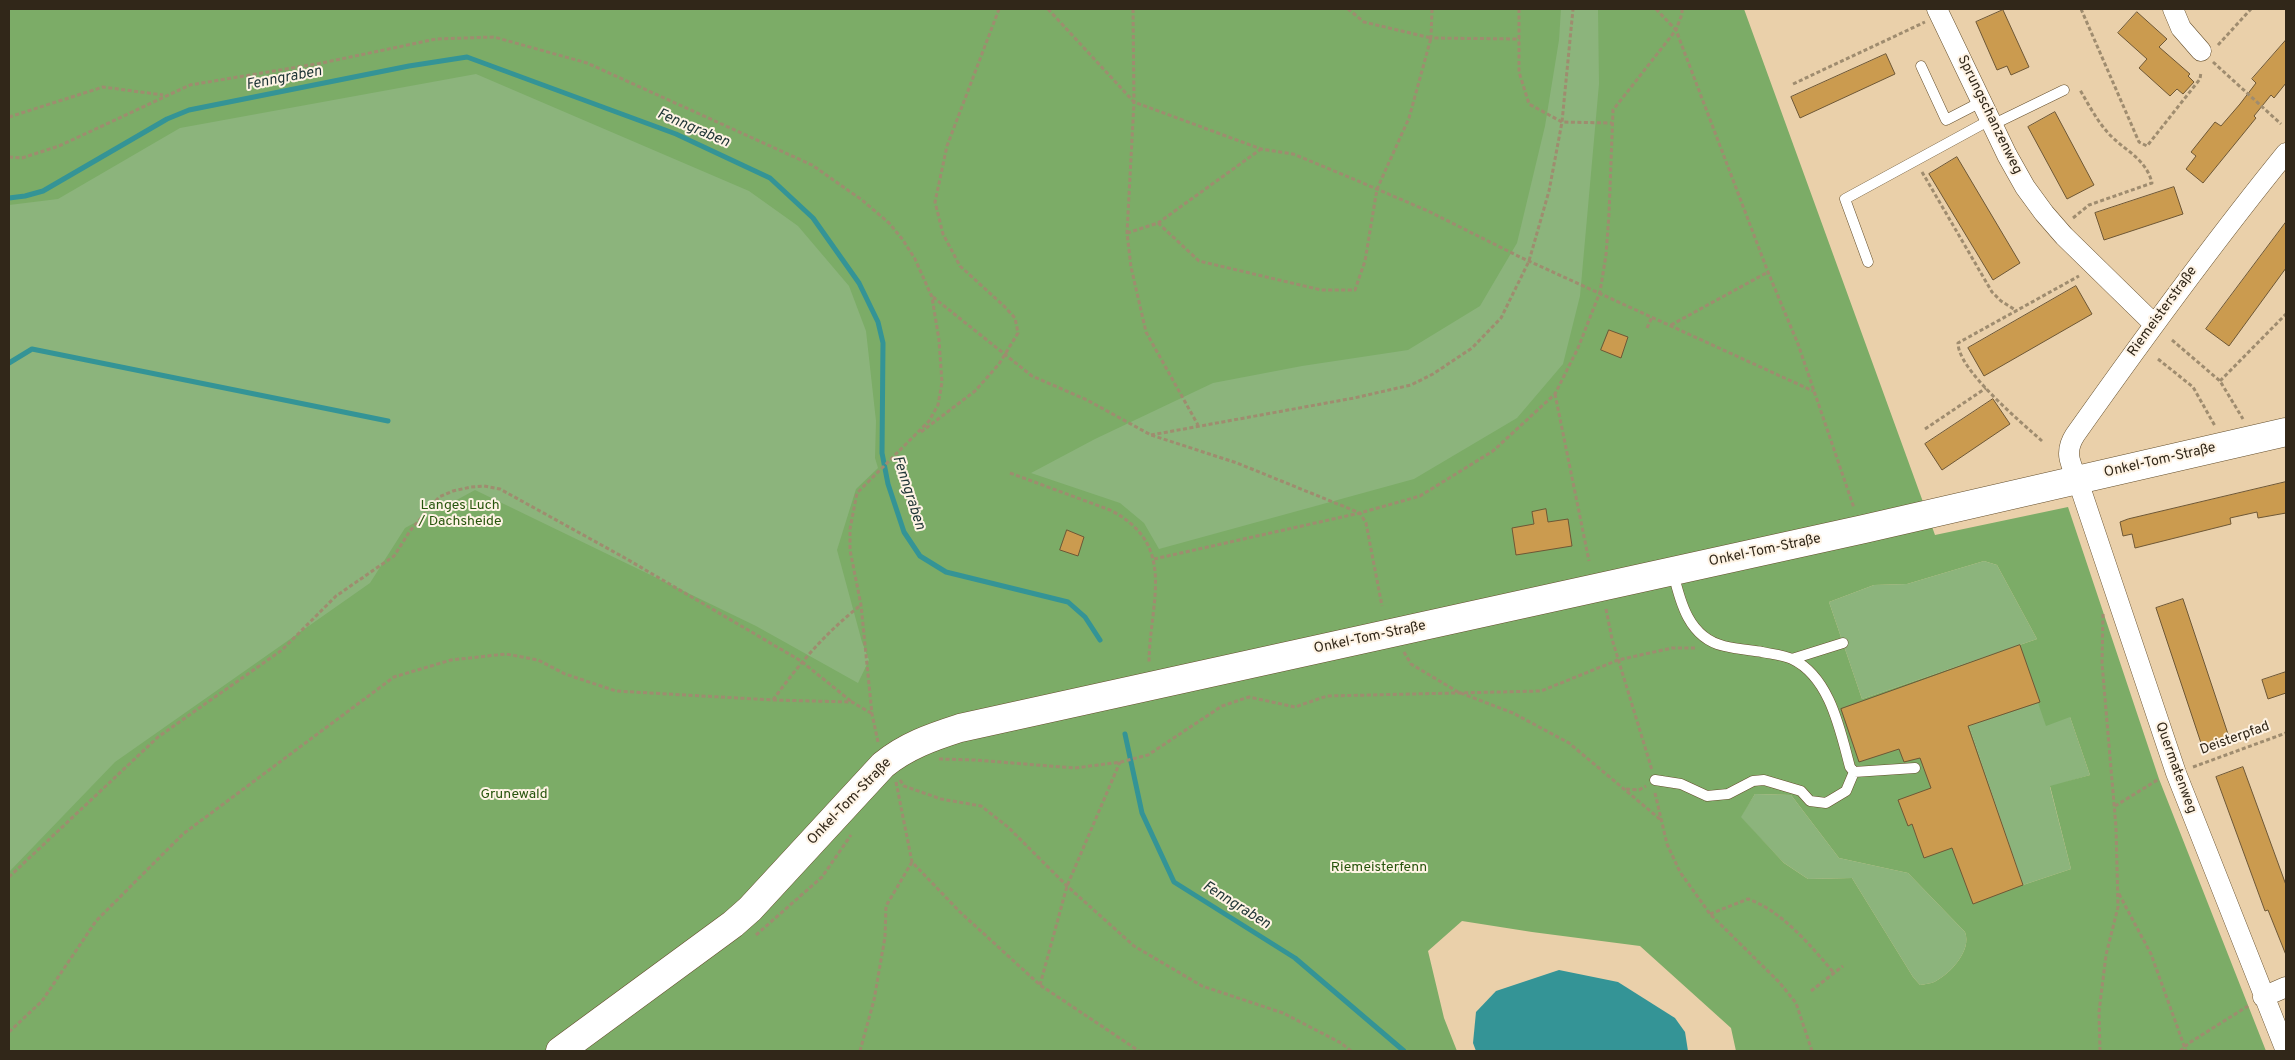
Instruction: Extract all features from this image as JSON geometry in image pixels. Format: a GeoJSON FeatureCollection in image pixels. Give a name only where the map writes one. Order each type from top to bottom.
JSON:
{"type":"FeatureCollection","features":[{"type":"Feature","properties":{"kind":"main road","name":"Onkel-Tom-Straße"},"geometry":{"type":"LineString","coordinates":[[560,1051],[733,924],[862,786],[894,756],[908,748],[960,728],[2078,481],[2286,432]]}},
{"type":"Feature","properties":{"kind":"street"},"geometry":{"type":"LineString","coordinates":[[2173,9],[2181,28],[2210,52]]}},
{"type":"Feature","properties":{"kind":"street","name":"Sprungschanzenweg"},"geometry":{"type":"LineString","coordinates":[[1934,14],[1988,115],[2006,155],[2044,213],[2154,324]]}},
{"type":"Feature","properties":{"kind":"street","name":"Riemeisterstraße"},"geometry":{"type":"LineString","coordinates":[[2078,481],[2068,460],[2069,444],[2154,324],[2229,223],[2286,153]]}},
{"type":"Feature","properties":{"kind":"street","name":"Quermatenweg"},"geometry":{"type":"LineString","coordinates":[[2078,481],[2176,773],[2263,997],[2286,1051]]}},
{"type":"Feature","properties":{"kind":"street"},"geometry":{"type":"LineString","coordinates":[[2263,997],[2286,987]]}},
{"type":"Feature","properties":{"kind":"lane"},"geometry":{"type":"LineString","coordinates":[[1922,66],[1946,120],[1988,115],[2064,90]]}},
{"type":"Feature","properties":{"kind":"lane"},"geometry":{"type":"LineString","coordinates":[[1868,262],[1845,199],[1925,155],[1988,115]]}},
{"type":"Feature","properties":{"kind":"lane"},"geometry":{"type":"LineString","coordinates":[[1673,571],[1681,604],[1691,625],[1703,636],[1722,646],[1792,659],[1843,642]]}},
{"type":"Feature","properties":{"kind":"lane"},"geometry":{"type":"LineString","coordinates":[[1792,659],[1811,675],[1826,692],[1834,712],[1850,767],[1854,772]]}},
{"type":"Feature","properties":{"kind":"lane"},"geometry":{"type":"LineString","coordinates":[[1854,772],[1915,768]]}},
{"type":"Feature","properties":{"kind":"lane"},"geometry":{"type":"LineString","coordinates":[[1655,780],[1681,784],[1707,796],[1728,794],[1753,781],[1764,780],[1801,791],[1810,800],[1826,803],[1846,791],[1854,772]]}},
{"type":"Feature","properties":{"kind":"path"},"geometry":{"type":"LineString","coordinates":[[913,437],[976,390],[999,364],[1018,332],[1015,318],[960,266],[942,234],[935,202],[947,146],[999,9]]}},
{"type":"Feature","properties":{"kind":"path"},"geometry":{"type":"LineString","coordinates":[[1048,9],[1134,102],[1261,149],[1293,154],[1377,189],[1813,391]]}},
{"type":"Feature","properties":{"kind":"path"},"geometry":{"type":"LineString","coordinates":[[1133,9],[1134,102],[1127,233],[1131,267],[1146,332],[1198,425]]}},
{"type":"Feature","properties":{"kind":"path"},"geometry":{"type":"LineString","coordinates":[[1348,9],[1364,22],[1430,38],[1520,39]]}},
{"type":"Feature","properties":{"kind":"path"},"geometry":{"type":"LineString","coordinates":[[1158,222],[1199,261],[1321,290],[1355,290],[1365,261],[1377,189],[1409,118],[1430,38],[1432,9]]}},
{"type":"Feature","properties":{"kind":"path"},"geometry":{"type":"LineString","coordinates":[[1519,9],[1519,72],[1529,104],[1562,122],[1612,123]]}},
{"type":"Feature","properties":{"kind":"path"},"geometry":{"type":"LineString","coordinates":[[1151,434],[1354,398],[1411,385],[1472,348],[1500,318],[1529,261],[1549,191],[1562,122],[1573,9]]}},
{"type":"Feature","properties":{"kind":"path"},"geometry":{"type":"LineString","coordinates":[[1656,9],[1676,30],[1768,272],[1798,344],[1854,508]]}},
{"type":"Feature","properties":{"kind":"path"},"geometry":{"type":"LineString","coordinates":[[1154,558],[1360,513],[1420,496],[1493,451],[1555,394],[1578,348],[1600,292],[1609,214],[1612,110],[1676,30],[1682,9]]}},
{"type":"Feature","properties":{"kind":"path"},"geometry":{"type":"LineString","coordinates":[[2081,9],[2139,142],[2147,146],[2200,79],[2201,72]]}},
{"type":"Feature","properties":{"kind":"path"},"geometry":{"type":"LineString","coordinates":[[2251,9],[2210,52],[2281,124]]}},
{"type":"Feature","properties":{"kind":"path"},"geometry":{"type":"LineString","coordinates":[[1793,84],[1934,14]]}},
{"type":"Feature","properties":{"kind":"path"},"geometry":{"type":"LineString","coordinates":[[9,157],[22,158],[59,146],[190,85],[313,65],[436,39],[494,37],[587,63],[812,165],[862,200],[889,223],[915,259],[932,297],[939,340],[942,382],[938,405],[929,421],[857,493],[850,529],[850,550],[862,605],[872,714],[852,702],[802,661],[500,489],[484,486],[453,491],[439,497],[410,531],[394,556],[336,596],[282,650],[158,737],[9,877]]}},
{"type":"Feature","properties":{"kind":"path"},"geometry":{"type":"LineString","coordinates":[[9,117],[103,87],[164,96]]}},
{"type":"Feature","properties":{"kind":"path"},"geometry":{"type":"LineString","coordinates":[[2070,226],[2073,218],[2089,205],[2152,183],[2149,172],[2137,156],[2111,136],[2080,90]]}},
{"type":"Feature","properties":{"kind":"path"},"geometry":{"type":"LineString","coordinates":[[1127,233],[1158,222],[1261,149]]}},
{"type":"Feature","properties":{"kind":"path"},"geometry":{"type":"LineString","coordinates":[[1925,155],[1927,162],[1920,170],[1992,292],[2001,301],[2017,311]]}},
{"type":"Feature","properties":{"kind":"path"},"geometry":{"type":"LineString","coordinates":[[1670,325],[1768,272]]}},
{"type":"Feature","properties":{"kind":"path"},"geometry":{"type":"LineString","coordinates":[[2042,441],[1986,388],[1968,368],[1958,351],[1958,343],[2082,274]]}},
{"type":"Feature","properties":{"kind":"path"},"geometry":{"type":"LineString","coordinates":[[932,297],[1032,376],[1087,400],[1151,434],[1237,463],[1360,513],[1366,523],[1382,606]]}},
{"type":"Feature","properties":{"kind":"path"},"geometry":{"type":"LineString","coordinates":[[2220,381],[2286,314]]}},
{"type":"Feature","properties":{"kind":"path"},"geometry":{"type":"LineString","coordinates":[[1646,328],[1652,317]]}},
{"type":"Feature","properties":{"kind":"path"},"geometry":{"type":"LineString","coordinates":[[2172,340],[2220,381],[2243,419]]}},
{"type":"Feature","properties":{"kind":"path"},"geometry":{"type":"LineString","coordinates":[[2158,358],[2193,387],[2215,426]]}},
{"type":"Feature","properties":{"kind":"path"},"geometry":{"type":"LineString","coordinates":[[1925,429],[1986,388]]}},
{"type":"Feature","properties":{"kind":"path"},"geometry":{"type":"LineString","coordinates":[[1555,394],[1589,561]]}},
{"type":"Feature","properties":{"kind":"path"},"geometry":{"type":"LineString","coordinates":[[1010,473],[1087,501],[1124,517],[1135,527],[1154,558],[1156,583],[1149,635],[1149,687]]}},
{"type":"Feature","properties":{"kind":"path"},"geometry":{"type":"LineString","coordinates":[[772,700],[802,661],[835,625],[862,605]]}},
{"type":"Feature","properties":{"kind":"path"},"geometry":{"type":"LineString","coordinates":[[1606,609],[1618,660],[1655,780],[1654,797],[1674,862],[1710,914],[1779,982],[1796,1003],[1812,1051]]}},
{"type":"Feature","properties":{"kind":"path"},"geometry":{"type":"LineString","coordinates":[[2100,1051],[2100,1012],[2106,955],[2118,907],[2115,806],[2102,663],[2103,611]]}},
{"type":"Feature","properties":{"kind":"path"},"geometry":{"type":"LineString","coordinates":[[934,759],[975,760],[1075,768],[1121,762],[1148,755],[1222,706],[1249,697],[1295,707],[1327,696],[1541,691],[1618,660],[1672,648],[1722,646]]}},
{"type":"Feature","properties":{"kind":"path"},"geometry":{"type":"LineString","coordinates":[[1402,650],[1412,664],[1458,692],[1513,713],[1569,743],[1661,820]]}},
{"type":"Feature","properties":{"kind":"path"},"geometry":{"type":"LineString","coordinates":[[9,1032],[42,1001],[96,922],[183,834],[394,677],[451,660],[506,654],[538,660],[565,674],[616,691],[772,700],[852,702]]}},
{"type":"Feature","properties":{"kind":"path","name":"Deisterpfad"},"geometry":{"type":"LineString","coordinates":[[2191,767],[2286,733]]}},
{"type":"Feature","properties":{"kind":"path"},"geometry":{"type":"LineString","coordinates":[[1040,984],[1067,886],[1121,762]]}},
{"type":"Feature","properties":{"kind":"path"},"geometry":{"type":"LineString","coordinates":[[2115,806],[2159,779]]}},
{"type":"Feature","properties":{"kind":"path"},"geometry":{"type":"LineString","coordinates":[[1139,1051],[1040,984],[960,912],[912,862],[898,780],[904,786],[941,799],[981,806],[1008,827],[1067,886],[1134,946],[1202,986],[1283,1013],[1341,1043],[1351,1051]]}},
{"type":"Feature","properties":{"kind":"path"},"geometry":{"type":"LineString","coordinates":[[1625,789],[1639,790],[1655,780]]}},
{"type":"Feature","properties":{"kind":"path"},"geometry":{"type":"LineString","coordinates":[[753,938],[822,877],[855,829]]}},
{"type":"Feature","properties":{"kind":"path"},"geometry":{"type":"LineString","coordinates":[[860,1051],[876,991],[885,937],[886,906],[912,862]]}},
{"type":"Feature","properties":{"kind":"path"},"geometry":{"type":"LineString","coordinates":[[2118,892],[2151,954],[2185,1049]]}},
{"type":"Feature","properties":{"kind":"path"},"geometry":{"type":"LineString","coordinates":[[1710,914],[1748,899],[1764,904],[1808,943],[1834,974]]}},
{"type":"Feature","properties":{"kind":"path"},"geometry":{"type":"LineString","coordinates":[[1811,991],[1843,966]]}},
{"type":"Feature","properties":{"kind":"path"},"geometry":{"type":"LineString","coordinates":[[2180,1051],[2263,997]]}},
{"type":"Feature","properties":{"kind":"green space","name":"Grunewald"},"geometry":{"type":"Polygon","coordinates":[[[9,9],[1561,9],[1559,40],[1545,126],[1517,243],[1480,306],[1408,350],[1302,366],[1213,383],[1095,439],[1031,473],[1120,503],[1144,523],[1159,549],[1414,479],[1517,418],[1563,364],[1580,296],[1599,84],[1598,9],[1744,9],[1935,535],[2068,507],[2159,779],[2266,1051],[1736,1051],[1731,1028],[1640,946],[1462,921],[1428,951],[1444,1018],[1457,1051],[9,1051],[9,872],[115,762],[370,583],[405,528],[475,490],[756,626],[858,683],[869,660],[862,642],[837,550],[856,489],[878,468],[875,458],[876,421],[866,331],[849,286],[798,226],[749,191],[476,74],[180,128],[58,199],[9,205],[9,9]],[[1984,561],[1907,584],[1874,585],[1829,602],[1862,699],[2037,639],[1997,565],[1984,561]],[[2038,703],[1969,726],[2023,885],[2071,869],[2050,786],[2090,775],[2070,717],[2046,726],[2038,703]],[[1755,794],[1741,817],[1784,863],[1808,879],[1852,878],[1913,977],[1920,985],[1932,983],[1942,977],[1959,960],[1966,946],[1965,932],[1908,873],[1839,858],[1791,795],[1755,794]]]}},
{"type":"Feature","properties":{"kind":"green space","name":"Langes Luch / Dachsheide"},"geometry":{"type":"Polygon","coordinates":[[[17,9],[943,9],[1005,478],[1489,9],[1741,9],[1917,491],[9,1051],[9,11],[17,9]]]}},
{"type":"Feature","properties":{"kind":"green space"},"geometry":{"type":"Polygon","coordinates":[[[1984,561],[1997,565],[2037,639],[1862,699],[1829,602],[1874,585],[1907,584],[1984,561]]]}},
{"type":"Feature","properties":{"kind":"green space"},"geometry":{"type":"Polygon","coordinates":[[[2038,702],[2070,717],[2090,775],[2050,787],[2071,869],[2023,885],[1969,726],[2038,702]]]}},
{"type":"Feature","properties":{"kind":"green space"},"geometry":{"type":"Polygon","coordinates":[[[1755,794],[1791,795],[1839,858],[1908,873],[1965,932],[1966,946],[1954,967],[1936,981],[1920,985],[1913,977],[1852,878],[1808,879],[1784,863],[1740,817],[1755,794]]]}},
{"type":"Feature","properties":{"kind":"water"},"geometry":{"type":"Polygon","coordinates":[[[1559,970],[1618,982],[1675,1018],[1685,1032],[1688,1051],[1476,1051],[1473,1043],[1476,1012],[1496,991],[1559,970]]]}},
{"type":"Feature","properties":{"kind":"building"},"geometry":{"type":"Polygon","coordinates":[[[2003,10],[2029,67],[2011,75],[2007,66],[1997,70],[1976,22],[2003,10]]]}},
{"type":"Feature","properties":{"kind":"building"},"geometry":{"type":"Polygon","coordinates":[[[2137,12],[2167,39],[2159,47],[2190,74],[2188,76],[2194,82],[2183,94],[2177,89],[2170,96],[2139,68],[2147,59],[2118,33],[2137,12]]]}},
{"type":"Feature","properties":{"kind":"building"},"geometry":{"type":"Polygon","coordinates":[[[2286,40],[2286,83],[2274,98],[2271,95],[2254,116],[2256,118],[2203,183],[2186,169],[2196,156],[2191,152],[2215,122],[2221,126],[2240,104],[2256,83],[2252,79],[2286,40]]]}},
{"type":"Feature","properties":{"kind":"building"},"geometry":{"type":"Polygon","coordinates":[[[1886,54],[1895,74],[1800,118],[1791,97],[1886,54]]]}},
{"type":"Feature","properties":{"kind":"building"},"geometry":{"type":"Polygon","coordinates":[[[2055,112],[2094,185],[2067,199],[2028,127],[2055,112]]]}},
{"type":"Feature","properties":{"kind":"building"},"geometry":{"type":"Polygon","coordinates":[[[1957,157],[2020,263],[1993,280],[1929,174],[1957,157]]]}},
{"type":"Feature","properties":{"kind":"building"},"geometry":{"type":"Polygon","coordinates":[[[2174,187],[2183,214],[2104,240],[2095,213],[2174,187]]]}},
{"type":"Feature","properties":{"kind":"building"},"geometry":{"type":"Polygon","coordinates":[[[2286,222],[2286,268],[2229,346],[2206,329],[2286,222]]]}},
{"type":"Feature","properties":{"kind":"building"},"geometry":{"type":"Polygon","coordinates":[[[2076,286],[2092,314],[1984,376],[1968,348],[2076,286]]]}},
{"type":"Feature","properties":{"kind":"building"},"geometry":{"type":"Polygon","coordinates":[[[1609,330],[1628,337],[1621,358],[1601,350],[1609,330]]]}},
{"type":"Feature","properties":{"kind":"building"},"geometry":{"type":"Polygon","coordinates":[[[1993,399],[2010,424],[1942,470],[1925,444],[1993,399]]]}},
{"type":"Feature","properties":{"kind":"building"},"geometry":{"type":"Polygon","coordinates":[[[2286,482],[2286,513],[2258,518],[2257,512],[2230,518],[2231,524],[2135,548],[2132,534],[2123,536],[2120,522],[2128,519],[2286,482]]]}},
{"type":"Feature","properties":{"kind":"building"},"geometry":{"type":"Polygon","coordinates":[[[1546,509],[1548,522],[1568,519],[1572,546],[1516,555],[1512,528],[1534,524],[1532,512],[1546,509]]]}},
{"type":"Feature","properties":{"kind":"building"},"geometry":{"type":"Polygon","coordinates":[[[1067,530],[1084,537],[1078,556],[1060,550],[1067,530]]]}},
{"type":"Feature","properties":{"kind":"building"},"geometry":{"type":"Polygon","coordinates":[[[2183,599],[2229,737],[2202,746],[2156,608],[2183,599]]]}},
{"type":"Feature","properties":{"kind":"building"},"geometry":{"type":"Polygon","coordinates":[[[2020,645],[2040,702],[1968,726],[2023,885],[1973,904],[1952,848],[1924,858],[1912,824],[1908,826],[1898,800],[1931,788],[1920,758],[1904,762],[1899,749],[1859,762],[1841,709],[2020,645]]]}},
{"type":"Feature","properties":{"kind":"building"},"geometry":{"type":"Polygon","coordinates":[[[2286,672],[2286,693],[2268,699],[2262,680],[2286,672]]]}},
{"type":"Feature","properties":{"kind":"building"},"geometry":{"type":"Polygon","coordinates":[[[2243,767],[2286,885],[2286,955],[2268,910],[2265,911],[2216,777],[2243,767]]]}},
{"type":"Feature","properties":{"kind":"waterway","name":"Fenngraben"},"geometry":{"type":"LineString","coordinates":[[9,198],[43,191],[167,119],[189,110],[409,66],[467,57],[676,134],[770,178],[813,218],[859,283],[878,322],[883,343],[882,453],[888,484],[904,532],[920,556],[946,572],[1068,602],[1085,617],[1100,640]]}},
{"type":"Feature","properties":{"kind":"waterway"},"geometry":{"type":"LineString","coordinates":[[9,363],[32,349],[388,421]]}},
{"type":"Feature","properties":{"kind":"waterway","name":"Fenngraben"},"geometry":{"type":"LineString","coordinates":[[1125,734],[1142,813],[1174,882],[1295,958],[1404,1051]]}},
{"type":"Feature","properties":{"kind":"park label","name":"Riemeisterfenn"},"geometry":{"type":"Point","coordinates":[1379,868]}}]}
